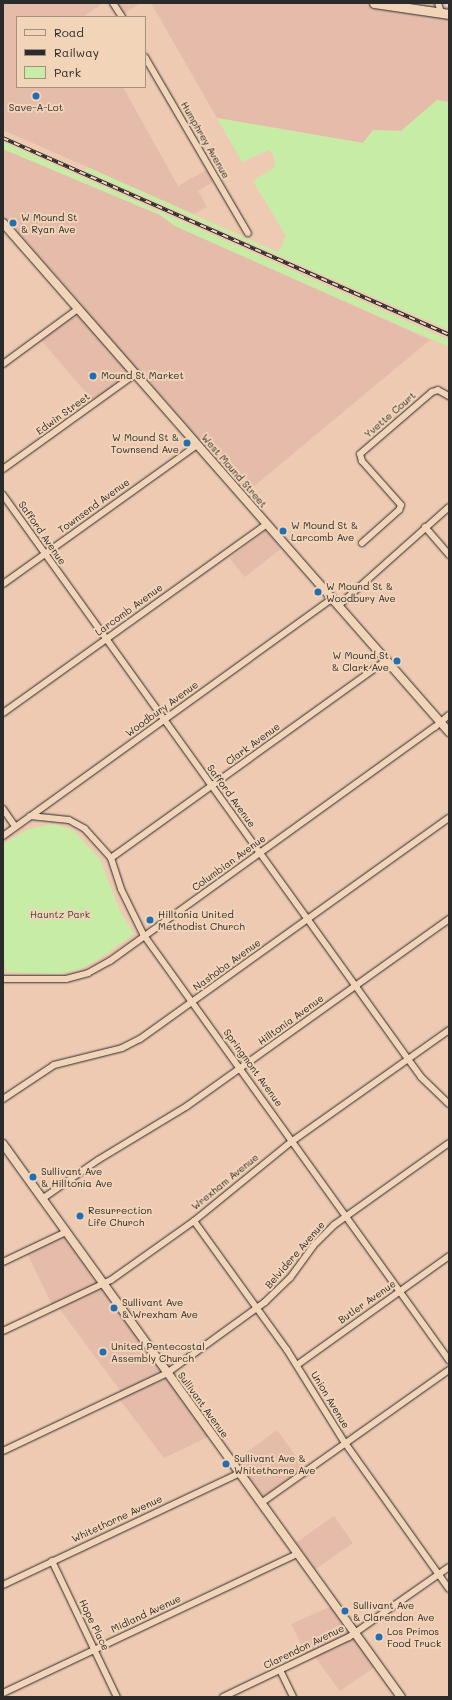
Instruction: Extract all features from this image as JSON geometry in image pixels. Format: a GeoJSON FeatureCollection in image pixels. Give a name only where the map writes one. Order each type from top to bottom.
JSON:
{"type":"FeatureCollection","features":[{"type":"Feature","properties":{"kind":"main road"},"geometry":{"type":"LineString","coordinates":[[374,3],[445,13]]}},
{"type":"Feature","properties":{"kind":"main road","name":"West Mound Street"},"geometry":{"type":"LineString","coordinates":[[3,223],[449,732]]}},
{"type":"Feature","properties":{"kind":"main road","name":"Sullivant Avenue"},"geometry":{"type":"LineString","coordinates":[[3,1144],[401,1697]]}},
{"type":"Feature","properties":{"kind":"street"},"geometry":{"type":"LineString","coordinates":[[113,3],[121,16]]}},
{"type":"Feature","properties":{"kind":"street"},"geometry":{"type":"LineString","coordinates":[[438,3],[445,13]]}},
{"type":"Feature","properties":{"kind":"street","name":"Humphrey Avenue"},"geometry":{"type":"LineString","coordinates":[[146,59],[248,233]]}},
{"type":"Feature","properties":{"kind":"street"},"geometry":{"type":"LineString","coordinates":[[4,361],[78,309]]}},
{"type":"Feature","properties":{"kind":"street","name":"Edwin Street"},"geometry":{"type":"LineString","coordinates":[[3,469],[135,374]]}},
{"type":"Feature","properties":{"kind":"street","name":"Yvette Court"},"geometry":{"type":"LineString","coordinates":[[362,543],[399,510],[401,505],[360,457],[362,452],[435,390],[449,396]]}},
{"type":"Feature","properties":{"kind":"street","name":"Townsend Avenue"},"geometry":{"type":"LineString","coordinates":[[3,584],[197,445]]}},
{"type":"Feature","properties":{"kind":"street","name":"Safford Avenue"},"geometry":{"type":"LineString","coordinates":[[3,495],[421,1077],[449,1104]]}},
{"type":"Feature","properties":{"kind":"street"},"geometry":{"type":"LineString","coordinates":[[338,605],[449,507]]}},
{"type":"Feature","properties":{"kind":"street","name":"Larcomb Avenue"},"geometry":{"type":"LineString","coordinates":[[3,713],[267,524]]}},
{"type":"Feature","properties":{"kind":"street"},"geometry":{"type":"LineString","coordinates":[[425,527],[449,555]]}},
{"type":"Feature","properties":{"kind":"street","name":"Woodbury Avenue"},"geometry":{"type":"LineString","coordinates":[[3,836],[333,598]]}},
{"type":"Feature","properties":{"kind":"street","name":"Clark Avenue"},"geometry":{"type":"LineString","coordinates":[[110,858],[387,660]]}},
{"type":"Feature","properties":{"kind":"street","name":"Columbian Avenue"},"geometry":{"type":"LineString","coordinates":[[3,979],[66,979],[88,973],[145,936],[449,715]]}},
{"type":"Feature","properties":{"kind":"street"},"geometry":{"type":"LineString","coordinates":[[3,809],[15,826]]}},
{"type":"Feature","properties":{"kind":"street","name":"Springmont Avenue"},"geometry":{"type":"LineString","coordinates":[[30,816],[69,820],[85,829],[110,858],[121,889],[145,936],[449,1360]]}},
{"type":"Feature","properties":{"kind":"street","name":"Nashoba Avenue"},"geometry":{"type":"LineString","coordinates":[[3,1099],[54,1065],[122,1048],[140,1039],[449,818]]}},
{"type":"Feature","properties":{"kind":"street","name":"Hilltonia Avenue"},"geometry":{"type":"LineString","coordinates":[[42,1199],[98,1160],[187,1106],[449,919]]}},
{"type":"Feature","properties":{"kind":"street","name":"Wrexham Avenue"},"geometry":{"type":"LineString","coordinates":[[3,1331],[104,1284],[194,1221],[293,1141],[449,1030]]}},
{"type":"Feature","properties":{"kind":"street","name":"Belvidere Avenue"},"geometry":{"type":"LineString","coordinates":[[3,1451],[167,1372],[257,1308],[278,1291],[313,1246],[346,1216],[449,1143]]}},
{"type":"Feature","properties":{"kind":"street","name":"Union Avenue"},"geometry":{"type":"LineString","coordinates":[[194,1221],[297,1365],[345,1444],[449,1590]]}},
{"type":"Feature","properties":{"kind":"street"},"geometry":{"type":"LineString","coordinates":[[3,1262],[66,1232]]}},
{"type":"Feature","properties":{"kind":"street","name":"Butler Avenue"},"geometry":{"type":"LineString","coordinates":[[297,1365],[449,1256]]}},
{"type":"Feature","properties":{"kind":"street"},"geometry":{"type":"LineString","coordinates":[[261,1503],[449,1370]]}},
{"type":"Feature","properties":{"kind":"street","name":"Whitethorne Avenue"},"geometry":{"type":"LineString","coordinates":[[3,1585],[240,1473]]}},
{"type":"Feature","properties":{"kind":"street","name":"Midland Avenue"},"geometry":{"type":"LineString","coordinates":[[3,1694],[297,1554]]}},
{"type":"Feature","properties":{"kind":"street","name":"Hope Place"},"geometry":{"type":"LineString","coordinates":[[52,1561],[117,1697]]}},
{"type":"Feature","properties":{"kind":"street","name":"Clarendon Avenue"},"geometry":{"type":"LineString","coordinates":[[223,1697],[355,1634],[449,1567]]}},
{"type":"Feature","properties":{"kind":"street"},"geometry":{"type":"LineString","coordinates":[[280,1670],[293,1697]]}},
{"type":"Feature","properties":{"kind":"shaded area"},"geometry":{"type":"Polygon","coordinates":[[[3,3],[103,3],[84,16],[16,16],[16,88],[124,88],[178,186],[208,169],[215,181],[198,191],[207,207],[194,214],[3,130],[3,3]]]}},
{"type":"Feature","properties":{"kind":"shaded area"},"geometry":{"type":"Polygon","coordinates":[[[112,3],[141,3],[120,16],[112,3]]]}},
{"type":"Feature","properties":{"kind":"shaded area"},"geometry":{"type":"Polygon","coordinates":[[[151,3],[438,3],[439,6],[449,7],[449,102],[437,100],[401,131],[373,130],[363,143],[217,118],[151,3]]]}},
{"type":"Feature","properties":{"kind":"shaded area"},"geometry":{"type":"Polygon","coordinates":[[[3,149],[160,215],[175,226],[430,340],[246,493],[139,370],[94,402],[40,339],[84,307],[3,215],[3,149]]]}},
{"type":"Feature","properties":{"kind":"shaded area"},"geometry":{"type":"Polygon","coordinates":[[[266,530],[281,549],[245,577],[230,558],[266,530]]]}},
{"type":"Feature","properties":{"kind":"shaded area"},"geometry":{"type":"Polygon","coordinates":[[[67,1234],[212,1435],[164,1458],[117,1396],[122,1393],[58,1307],[54,1309],[27,1253],[67,1234]]]}},
{"type":"Feature","properties":{"kind":"shaded area"},"geometry":{"type":"Polygon","coordinates":[[[277,1430],[305,1468],[263,1498],[236,1460],[277,1430]]]}},
{"type":"Feature","properties":{"kind":"shaded area"},"geometry":{"type":"Polygon","coordinates":[[[334,1516],[353,1543],[315,1569],[296,1542],[334,1516]]]}},
{"type":"Feature","properties":{"kind":"shaded area"},"geometry":{"type":"Polygon","coordinates":[[[334,1605],[376,1666],[340,1691],[312,1653],[307,1656],[291,1624],[334,1605]]]}},
{"type":"Feature","properties":{"kind":"green space"},"geometry":{"type":"Polygon","coordinates":[[[437,100],[449,102],[449,330],[85,171],[87,167],[278,252],[286,236],[253,181],[275,167],[274,156],[269,150],[242,162],[217,118],[363,143],[373,130],[401,131],[437,100]]]}},
{"type":"Feature","properties":{"kind":"green space"},"geometry":{"type":"Polygon","coordinates":[[[3,142],[449,340],[449,347],[175,226],[160,215],[3,149],[3,142]]]}},
{"type":"Feature","properties":{"kind":"green space","name":"Hauntz Park"},"geometry":{"type":"Polygon","coordinates":[[[53,824],[73,830],[100,859],[120,911],[134,934],[96,961],[77,970],[58,974],[6,972],[3,951],[3,844],[28,829],[53,824]]]}},
{"type":"Feature","properties":{"kind":"railway"},"geometry":{"type":"LineString","coordinates":[[3,138],[449,335]]}},
{"type":"Feature","properties":{"kind":"place","name":"Save-A-Lot"},"geometry":{"type":"Point","coordinates":[36,96]}},
{"type":"Feature","properties":{"kind":"place","name":"W Mound St & Ryan Ave"},"geometry":{"type":"Point","coordinates":[13,223]}},
{"type":"Feature","properties":{"kind":"place","name":"Mound St Market"},"geometry":{"type":"Point","coordinates":[93,376]}},
{"type":"Feature","properties":{"kind":"place","name":"W Mound St & Townsend Ave"},"geometry":{"type":"Point","coordinates":[187,443]}},
{"type":"Feature","properties":{"kind":"place","name":"W Mound St & Larcomb Ave"},"geometry":{"type":"Point","coordinates":[283,531]}},
{"type":"Feature","properties":{"kind":"place","name":"W Mound St & Woodbury Ave"},"geometry":{"type":"Point","coordinates":[318,592]}},
{"type":"Feature","properties":{"kind":"place","name":"W Mound St & Clark Ave"},"geometry":{"type":"Point","coordinates":[397,661]}},
{"type":"Feature","properties":{"kind":"place","name":"Hilltonia United Methodist Church"},"geometry":{"type":"Point","coordinates":[150,920]}},
{"type":"Feature","properties":{"kind":"place","name":"Sullivant Ave & Hilltonia Ave"},"geometry":{"type":"Point","coordinates":[33,1177]}},
{"type":"Feature","properties":{"kind":"place","name":"Resurrection Life Church"},"geometry":{"type":"Point","coordinates":[80,1216]}},
{"type":"Feature","properties":{"kind":"place","name":"Sullivant Ave & Wrexham Ave"},"geometry":{"type":"Point","coordinates":[114,1308]}},
{"type":"Feature","properties":{"kind":"place","name":"United Pentecostal Assembly Church"},"geometry":{"type":"Point","coordinates":[103,1352]}},
{"type":"Feature","properties":{"kind":"place","name":"Sullivant Ave & Whitethorne Ave"},"geometry":{"type":"Point","coordinates":[226,1464]}},
{"type":"Feature","properties":{"kind":"place","name":"Sullivant Ave & Clarendon Ave"},"geometry":{"type":"Point","coordinates":[345,1611]}},
{"type":"Feature","properties":{"kind":"place","name":"Los Primos Food Truck"},"geometry":{"type":"Point","coordinates":[379,1637]}}]}
